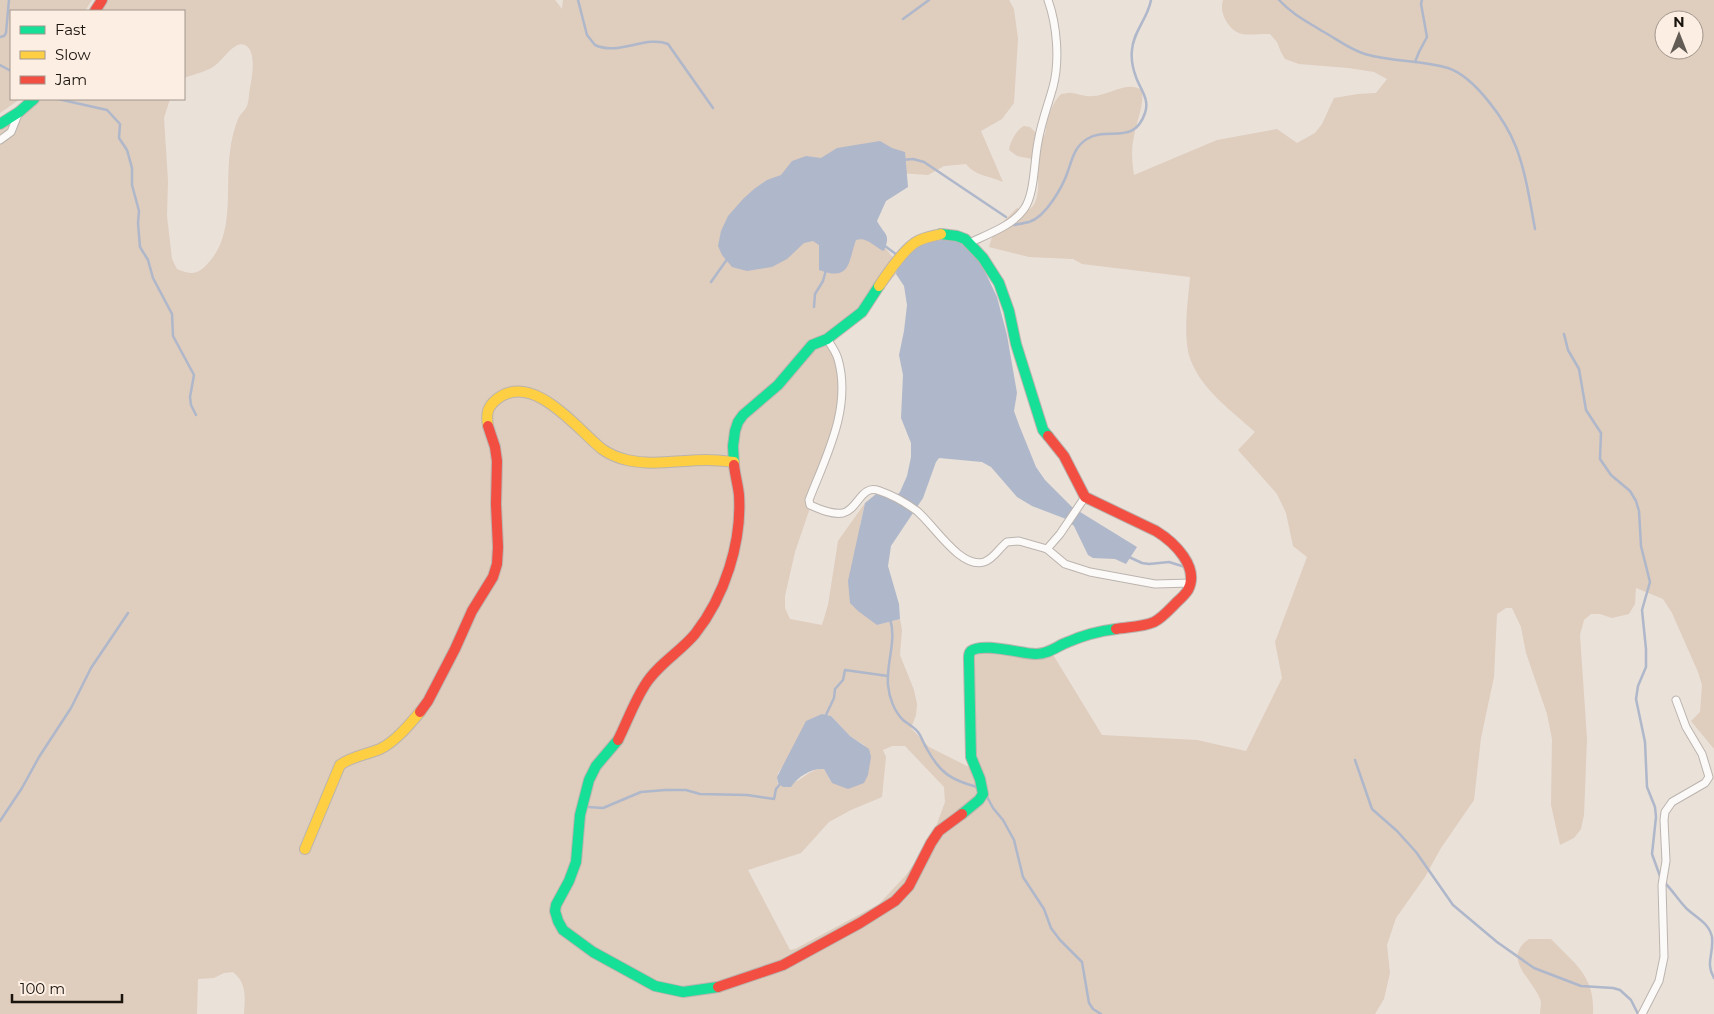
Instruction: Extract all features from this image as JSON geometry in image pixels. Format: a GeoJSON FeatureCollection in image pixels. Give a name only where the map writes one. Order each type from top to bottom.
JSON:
{"type":"FeatureCollection","features":[{"type":"Feature","properties":{"kind":"street"},"geometry":{"type":"LineString","coordinates":[[970,243],[1007,224],[1024,208],[1028,198],[1038,140],[1054,84],[1056,40],[1054,22],[1048,0]]}},
{"type":"Feature","properties":{"kind":"street"},"geometry":{"type":"LineString","coordinates":[[0,124],[19,112],[33,100]]}},
{"type":"Feature","properties":{"kind":"street"},"geometry":{"type":"LineString","coordinates":[[0,140],[11,132],[19,112]]}},
{"type":"Feature","properties":{"kind":"street"},"geometry":{"type":"LineString","coordinates":[[941,234],[957,236],[966,239],[970,243],[983,258],[999,283],[1009,311],[1016,344],[1043,430],[1064,456],[1078,487],[1085,497],[1166,537],[1185,557],[1191,583],[1186,593],[1163,616],[1145,625],[1094,632],[1040,654],[1007,648],[974,649],[969,654],[970,745],[971,758],[980,779],[982,794],[979,800],[940,832],[931,843],[904,894],[860,923],[783,965],[718,988],[683,992],[654,986],[593,952],[573,938],[563,930],[555,911],[576,862],[580,815],[589,780],[596,766],[617,742],[645,685],[695,634],[722,588],[734,548],[738,526],[739,494],[733,446],[738,422],[778,385],[806,351],[827,339],[862,312],[892,267],[917,241],[941,234]]}},
{"type":"Feature","properties":{"kind":"street"},"geometry":{"type":"LineString","coordinates":[[827,339],[838,358],[842,399],[837,428],[809,500],[810,505],[833,513],[843,513],[853,506],[862,494],[869,490],[879,490],[916,511],[927,520],[955,551],[964,559],[974,563],[986,562],[1006,542],[1019,541],[1047,549],[1065,564],[1090,572],[1156,584],[1191,583]]}},
{"type":"Feature","properties":{"kind":"street"},"geometry":{"type":"LineString","coordinates":[[306,849],[340,765],[344,761],[365,752],[379,750],[388,745],[420,712],[454,650],[472,611],[494,574],[497,550],[497,466],[495,446],[487,418],[487,410],[491,403],[503,394],[512,391],[528,392],[538,396],[552,404],[603,450],[623,459],[653,462],[703,460],[734,462]]}},
{"type":"Feature","properties":{"kind":"street"},"geometry":{"type":"LineString","coordinates":[[1047,549],[1060,534],[1085,497]]}},
{"type":"Feature","properties":{"kind":"street"},"geometry":{"type":"LineString","coordinates":[[1642,1014],[1660,981],[1664,957],[1662,886],[1666,861],[1665,812],[1672,802],[1706,783],[1709,777],[1702,754],[1686,727],[1676,700]]}},
{"type":"Feature","properties":{"kind":"shaded area"},"geometry":{"type":"Polygon","coordinates":[[[0,0],[92,0],[86,10],[10,10],[10,100],[19,100],[0,113],[0,0]]]}},
{"type":"Feature","properties":{"kind":"shaded area"},"geometry":{"type":"Polygon","coordinates":[[[106,0],[555,0],[562,9],[563,0],[1009,0],[1014,9],[1018,39],[1014,103],[1002,119],[981,131],[1003,182],[978,173],[966,164],[944,166],[928,175],[899,173],[864,223],[897,262],[896,274],[869,305],[832,338],[841,363],[841,406],[831,446],[795,552],[785,596],[785,608],[790,619],[822,625],[828,605],[838,541],[865,503],[860,525],[877,625],[900,619],[902,630],[900,655],[914,690],[917,704],[916,715],[911,728],[929,747],[975,770],[970,670],[976,646],[1052,653],[1102,735],[1197,740],[1246,751],[1282,678],[1275,642],[1307,557],[1293,546],[1286,513],[1277,494],[1238,450],[1255,432],[1210,391],[1196,372],[1191,361],[1186,331],[1190,277],[1082,264],[1073,259],[1029,257],[989,247],[995,227],[997,228],[1017,208],[1024,211],[1030,209],[1034,204],[1038,191],[1038,176],[1035,163],[1032,159],[1017,156],[1009,150],[1018,130],[1024,126],[1030,127],[1040,137],[1045,135],[1050,113],[1054,103],[1061,94],[1071,93],[1092,96],[1136,87],[1142,90],[1142,96],[1132,145],[1134,175],[1217,140],[1277,129],[1297,143],[1315,133],[1322,124],[1334,98],[1376,93],[1387,79],[1374,72],[1299,64],[1285,59],[1277,42],[1270,34],[1244,34],[1234,30],[1224,17],[1223,0],[1714,0],[1714,749],[1691,721],[1700,712],[1702,685],[1672,613],[1663,599],[1636,588],[1635,604],[1629,614],[1612,618],[1600,614],[1591,614],[1584,620],[1580,635],[1587,739],[1584,815],[1581,829],[1574,838],[1560,845],[1551,805],[1552,739],[1547,714],[1526,653],[1521,627],[1512,608],[1506,608],[1497,614],[1494,677],[1481,738],[1474,800],[1441,848],[1425,877],[1396,918],[1387,945],[1390,973],[1384,999],[1375,1014],[244,1014],[245,997],[243,986],[238,976],[233,972],[224,973],[214,978],[198,979],[197,1014],[0,1014],[0,126],[35,100],[170,100],[164,118],[168,181],[167,216],[172,259],[177,269],[192,273],[202,269],[210,261],[223,237],[228,209],[231,144],[238,119],[248,104],[252,71],[252,58],[249,48],[241,44],[234,47],[211,68],[185,78],[185,10],[99,10],[106,0]],[[822,714],[778,773],[778,784],[795,782],[812,771],[819,769],[824,769],[832,783],[871,757],[864,745],[850,736],[831,716],[822,714]],[[892,746],[883,750],[886,757],[882,797],[829,822],[801,853],[748,870],[790,950],[879,904],[906,875],[932,837],[945,802],[944,787],[905,746],[892,746]]]}},
{"type":"Feature","properties":{"kind":"shaded area"},"geometry":{"type":"Polygon","coordinates":[[[1529,939],[1551,939],[1582,972],[1591,990],[1593,1014],[1540,1014],[1541,1002],[1538,994],[1518,962],[1518,954],[1521,947],[1529,939]]]}},
{"type":"Feature","properties":{"kind":"water"},"geometry":{"type":"Polygon","coordinates":[[[880,141],[892,148],[905,152],[908,187],[886,201],[877,221],[887,238],[884,251],[864,239],[856,240],[846,268],[843,272],[837,273],[819,270],[819,245],[813,241],[804,243],[787,259],[772,267],[747,271],[732,267],[722,255],[718,246],[721,231],[728,216],[754,189],[767,180],[781,175],[792,161],[806,156],[821,158],[837,148],[880,141]]]}},
{"type":"Feature","properties":{"kind":"water"},"geometry":{"type":"Polygon","coordinates":[[[952,238],[965,242],[979,259],[997,297],[1007,335],[1017,393],[1014,411],[1036,467],[1045,480],[1072,507],[1137,547],[1126,564],[1115,559],[1093,558],[1088,555],[1074,526],[1066,519],[1032,506],[1017,497],[991,467],[982,462],[939,458],[923,498],[891,546],[888,566],[899,604],[900,619],[877,625],[850,603],[848,581],[865,503],[876,494],[893,499],[900,492],[907,476],[911,457],[911,443],[901,418],[903,375],[899,355],[907,305],[904,286],[896,274],[897,266],[915,245],[952,238]]]}},
{"type":"Feature","properties":{"kind":"water"},"geometry":{"type":"Polygon","coordinates":[[[822,714],[831,716],[850,736],[869,749],[871,757],[868,775],[864,783],[848,789],[832,783],[824,769],[819,769],[797,779],[791,787],[783,787],[778,783],[777,777],[806,721],[822,714]]]}},
{"type":"Feature","properties":{"kind":"waterway"},"geometry":{"type":"LineString","coordinates":[[0,37],[6,33],[9,0]]}},
{"type":"Feature","properties":{"kind":"waterway"},"geometry":{"type":"LineString","coordinates":[[578,0],[587,35],[595,45],[613,48],[651,42],[668,44],[713,108]]}},
{"type":"Feature","properties":{"kind":"waterway"},"geometry":{"type":"LineString","coordinates":[[903,19],[929,0]]}},
{"type":"Feature","properties":{"kind":"waterway"},"geometry":{"type":"LineString","coordinates":[[1014,225],[1035,219],[1047,208],[1062,185],[1075,153],[1083,142],[1103,134],[1127,132],[1134,129],[1140,123],[1145,113],[1146,103],[1134,71],[1132,50],[1135,37],[1151,0]]}},
{"type":"Feature","properties":{"kind":"waterway"},"geometry":{"type":"LineString","coordinates":[[1279,0],[1299,17],[1359,52],[1375,57],[1448,68],[1469,80],[1497,113],[1516,147],[1535,229]]}},
{"type":"Feature","properties":{"kind":"waterway"},"geometry":{"type":"LineString","coordinates":[[1415,62],[1427,37],[1421,4],[1422,0]]}},
{"type":"Feature","properties":{"kind":"waterway"},"geometry":{"type":"LineString","coordinates":[[0,65],[10,70]]}},
{"type":"Feature","properties":{"kind":"waterway"},"geometry":{"type":"LineString","coordinates":[[62,100],[107,110],[120,124],[119,138],[127,150],[132,168],[132,185],[139,211],[140,247],[148,260],[153,278],[172,314],[173,336],[194,375],[190,397],[191,405],[196,415]]}},
{"type":"Feature","properties":{"kind":"waterway"},"geometry":{"type":"LineString","coordinates":[[902,160],[913,159],[924,162],[1006,217]]}},
{"type":"Feature","properties":{"kind":"waterway"},"geometry":{"type":"LineString","coordinates":[[885,246],[897,255]]}},
{"type":"Feature","properties":{"kind":"waterway"},"geometry":{"type":"LineString","coordinates":[[711,282],[728,258]]}},
{"type":"Feature","properties":{"kind":"waterway"},"geometry":{"type":"LineString","coordinates":[[814,307],[815,294],[823,281],[826,270]]}},
{"type":"Feature","properties":{"kind":"waterway"},"geometry":{"type":"LineString","coordinates":[[1564,334],[1568,350],[1579,369],[1586,410],[1601,433],[1600,459],[1611,475],[1630,491],[1639,511],[1641,546],[1650,582],[1642,610],[1646,667],[1638,686],[1636,699],[1645,742],[1647,787],[1655,807],[1656,817],[1652,854],[1661,879]]}},
{"type":"Feature","properties":{"kind":"waterway"},"geometry":{"type":"LineString","coordinates":[[1129,557],[1142,563],[1169,562],[1185,567]]}},
{"type":"Feature","properties":{"kind":"waterway"},"geometry":{"type":"LineString","coordinates":[[0,821],[71,708],[91,668],[128,613]]}},
{"type":"Feature","properties":{"kind":"waterway"},"geometry":{"type":"LineString","coordinates":[[890,619],[892,643],[888,668],[888,685],[895,708],[903,720],[918,732],[932,757],[942,770],[953,778],[977,787]]}},
{"type":"Feature","properties":{"kind":"waterway"},"geometry":{"type":"LineString","coordinates":[[825,717],[834,698],[835,689],[843,680],[845,670],[888,676]]}},
{"type":"Feature","properties":{"kind":"waterway"},"geometry":{"type":"LineString","coordinates":[[1355,760],[1372,809],[1397,831],[1416,852],[1453,905],[1497,942],[1534,968],[1581,986],[1620,990],[1631,1000],[1638,1014]]}},
{"type":"Feature","properties":{"kind":"waterway"},"geometry":{"type":"LineString","coordinates":[[588,807],[603,808],[641,792],[665,790],[686,790],[700,794],[747,795],[774,799],[776,789],[781,783]]}},
{"type":"Feature","properties":{"kind":"waterway"},"geometry":{"type":"LineString","coordinates":[[985,793],[1014,840],[1023,877],[1044,909],[1051,928],[1082,962],[1089,1003],[1093,1009],[1101,1014]]}},
{"type":"Feature","properties":{"kind":"waterway"},"geometry":{"type":"LineString","coordinates":[[1665,883],[1687,909],[1708,928],[1712,937],[1710,968],[1714,978]]}},
{"type":"Feature","properties":{"kind":"traffic: fast"},"geometry":{"type":"LineString","coordinates":[[0,124],[19,112],[33,100]]}},
{"type":"Feature","properties":{"kind":"traffic: fast"},"geometry":{"type":"LineString","coordinates":[[941,234],[965,239],[983,258],[999,283],[1009,311],[1016,344],[1043,430],[1048,436]]}},
{"type":"Feature","properties":{"kind":"traffic: fast"},"geometry":{"type":"LineString","coordinates":[[734,465],[733,446],[735,431],[743,415],[778,385],[812,345],[827,339],[862,312],[879,286]]}},
{"type":"Feature","properties":{"kind":"traffic: fast"},"geometry":{"type":"LineString","coordinates":[[962,814],[979,800],[983,794],[980,779],[971,757],[969,653],[977,649],[993,648],[1041,654],[1086,635],[1116,629]]}},
{"type":"Feature","properties":{"kind":"traffic: fast"},"geometry":{"type":"LineString","coordinates":[[618,740],[596,766],[589,780],[580,815],[576,862],[569,881],[556,905],[555,911],[558,921],[563,930],[593,952],[655,986],[683,992],[718,987]]}},
{"type":"Feature","properties":{"kind":"traffic: slow"},"geometry":{"type":"LineString","coordinates":[[879,286],[897,261],[913,244],[924,238],[941,234]]}},
{"type":"Feature","properties":{"kind":"traffic: slow"},"geometry":{"type":"LineString","coordinates":[[488,426],[488,411],[497,399],[511,392],[525,392],[539,397],[554,406],[602,449],[620,458],[647,463],[707,460],[734,462]]}},
{"type":"Feature","properties":{"kind":"traffic: slow"},"geometry":{"type":"LineString","coordinates":[[305,849],[340,765],[386,746],[402,733],[420,712]]}},
{"type":"Feature","properties":{"kind":"traffic: jam"},"geometry":{"type":"LineString","coordinates":[[96,10],[102,0]]}},
{"type":"Feature","properties":{"kind":"traffic: jam"},"geometry":{"type":"LineString","coordinates":[[420,712],[428,701],[455,649],[472,611],[493,577],[497,564],[497,461],[495,447],[488,426]]}},
{"type":"Feature","properties":{"kind":"traffic: jam"},"geometry":{"type":"LineString","coordinates":[[1048,436],[1064,456],[1085,497],[1156,531],[1177,548],[1188,564],[1191,573],[1188,590],[1165,614],[1150,624],[1116,629]]}},
{"type":"Feature","properties":{"kind":"traffic: jam"},"geometry":{"type":"LineString","coordinates":[[618,740],[645,685],[656,671],[695,634],[706,619],[723,586],[738,531],[739,495],[734,465]]}},
{"type":"Feature","properties":{"kind":"traffic: jam"},"geometry":{"type":"LineString","coordinates":[[718,987],[783,965],[860,923],[895,901],[909,886],[939,831],[962,814]]}}]}
